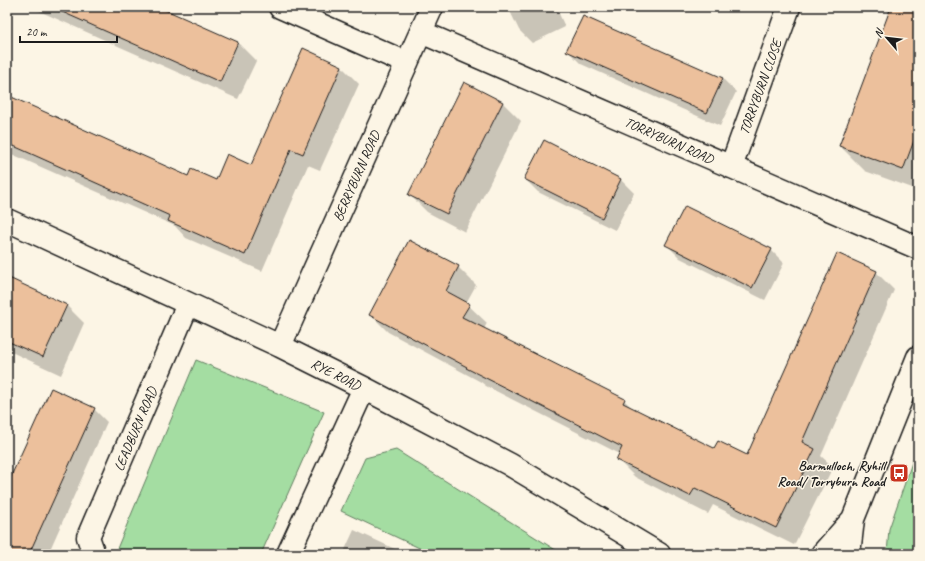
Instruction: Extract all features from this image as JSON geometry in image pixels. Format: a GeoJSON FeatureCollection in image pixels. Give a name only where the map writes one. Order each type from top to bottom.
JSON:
{"type":"FeatureCollection","features":[{"type":"Feature","properties":{"kind":"street"},"geometry":{"type":"LineString","coordinates":[[280,7],[407,63]]}},
{"type":"Feature","properties":{"kind":"street","name":"BERRYBURN ROAD"},"geometry":{"type":"LineString","coordinates":[[280,346],[432,7]]}},
{"type":"Feature","properties":{"kind":"street","name":"TORRYBURN CLOSE"},"geometry":{"type":"LineString","coordinates":[[731,167],[789,7]]}},
{"type":"Feature","properties":{"kind":"street","name":"TORRYBURN ROAD"},"geometry":{"type":"LineString","coordinates":[[421,32],[918,248]]}},
{"type":"Feature","properties":{"kind":"street","name":"RYE ROAD"},"geometry":{"type":"LineString","coordinates":[[7,220],[280,346],[364,388],[509,464],[656,553]]}},
{"type":"Feature","properties":{"kind":"street","name":"LEADBURN ROAD"},"geometry":{"type":"LineString","coordinates":[[94,554],[88,537],[188,304]]}},
{"type":"Feature","properties":{"kind":"street"},"geometry":{"type":"LineString","coordinates":[[849,554],[853,519],[918,357]]}},
{"type":"Feature","properties":{"kind":"street"},"geometry":{"type":"LineString","coordinates":[[288,554],[364,388]]}},
{"type":"Feature","properties":{"kind":"street"},"geometry":{"type":"LineString","coordinates":[[822,554],[853,519]]}},
{"type":"Feature","properties":{"kind":"green space"},"geometry":{"type":"Polygon","coordinates":[[[196,360],[324,412],[261,554],[118,554],[116,551],[196,360]]]}},
{"type":"Feature","properties":{"kind":"green space"},"geometry":{"type":"Polygon","coordinates":[[[918,445],[918,554],[887,554],[889,529],[918,445]]]}},
{"type":"Feature","properties":{"kind":"green space"},"geometry":{"type":"Polygon","coordinates":[[[396,450],[562,554],[432,554],[341,511],[365,458],[396,450]]]}},
{"type":"Feature","properties":{"kind":"building"},"geometry":{"type":"Polygon","coordinates":[[[51,7],[159,7],[238,42],[220,82],[51,7]]]}},
{"type":"Feature","properties":{"kind":"building"},"geometry":{"type":"Polygon","coordinates":[[[891,7],[918,7],[918,130],[903,170],[839,146],[891,7]]]}},
{"type":"Feature","properties":{"kind":"building"},"geometry":{"type":"Polygon","coordinates":[[[583,16],[723,78],[707,113],[566,51],[583,16]]]}},
{"type":"Feature","properties":{"kind":"building"},"geometry":{"type":"Polygon","coordinates":[[[303,48],[342,66],[303,154],[291,149],[245,255],[168,221],[170,216],[7,143],[7,95],[188,176],[191,169],[216,180],[227,154],[251,165],[303,48]]]}},
{"type":"Feature","properties":{"kind":"building"},"geometry":{"type":"Polygon","coordinates":[[[464,82],[503,102],[447,214],[408,195],[464,82]]]}},
{"type":"Feature","properties":{"kind":"building"},"geometry":{"type":"Polygon","coordinates":[[[544,140],[621,179],[602,218],[524,179],[544,140]]]}},
{"type":"Feature","properties":{"kind":"building"},"geometry":{"type":"Polygon","coordinates":[[[685,206],[772,249],[752,288],[665,245],[685,206]]]}},
{"type":"Feature","properties":{"kind":"building"},"geometry":{"type":"Polygon","coordinates":[[[409,240],[459,266],[446,291],[470,304],[462,317],[625,399],[623,403],[714,448],[718,441],[747,455],[837,253],[877,271],[802,442],[815,449],[776,528],[695,488],[690,496],[616,460],[622,447],[466,368],[467,367],[369,315],[409,240]]]}},
{"type":"Feature","properties":{"kind":"building"},"geometry":{"type":"Polygon","coordinates":[[[7,277],[67,305],[43,357],[7,341],[7,277]]]}},
{"type":"Feature","properties":{"kind":"building"},"geometry":{"type":"Polygon","coordinates":[[[51,388],[95,408],[29,554],[7,554],[7,485],[51,388]]]}},
{"type":"Feature","properties":{"kind":"place","name":"Barmulloch, Ryhill Road/ Torryburn Road"},"geometry":{"type":"Point","coordinates":[899,473]}}]}
